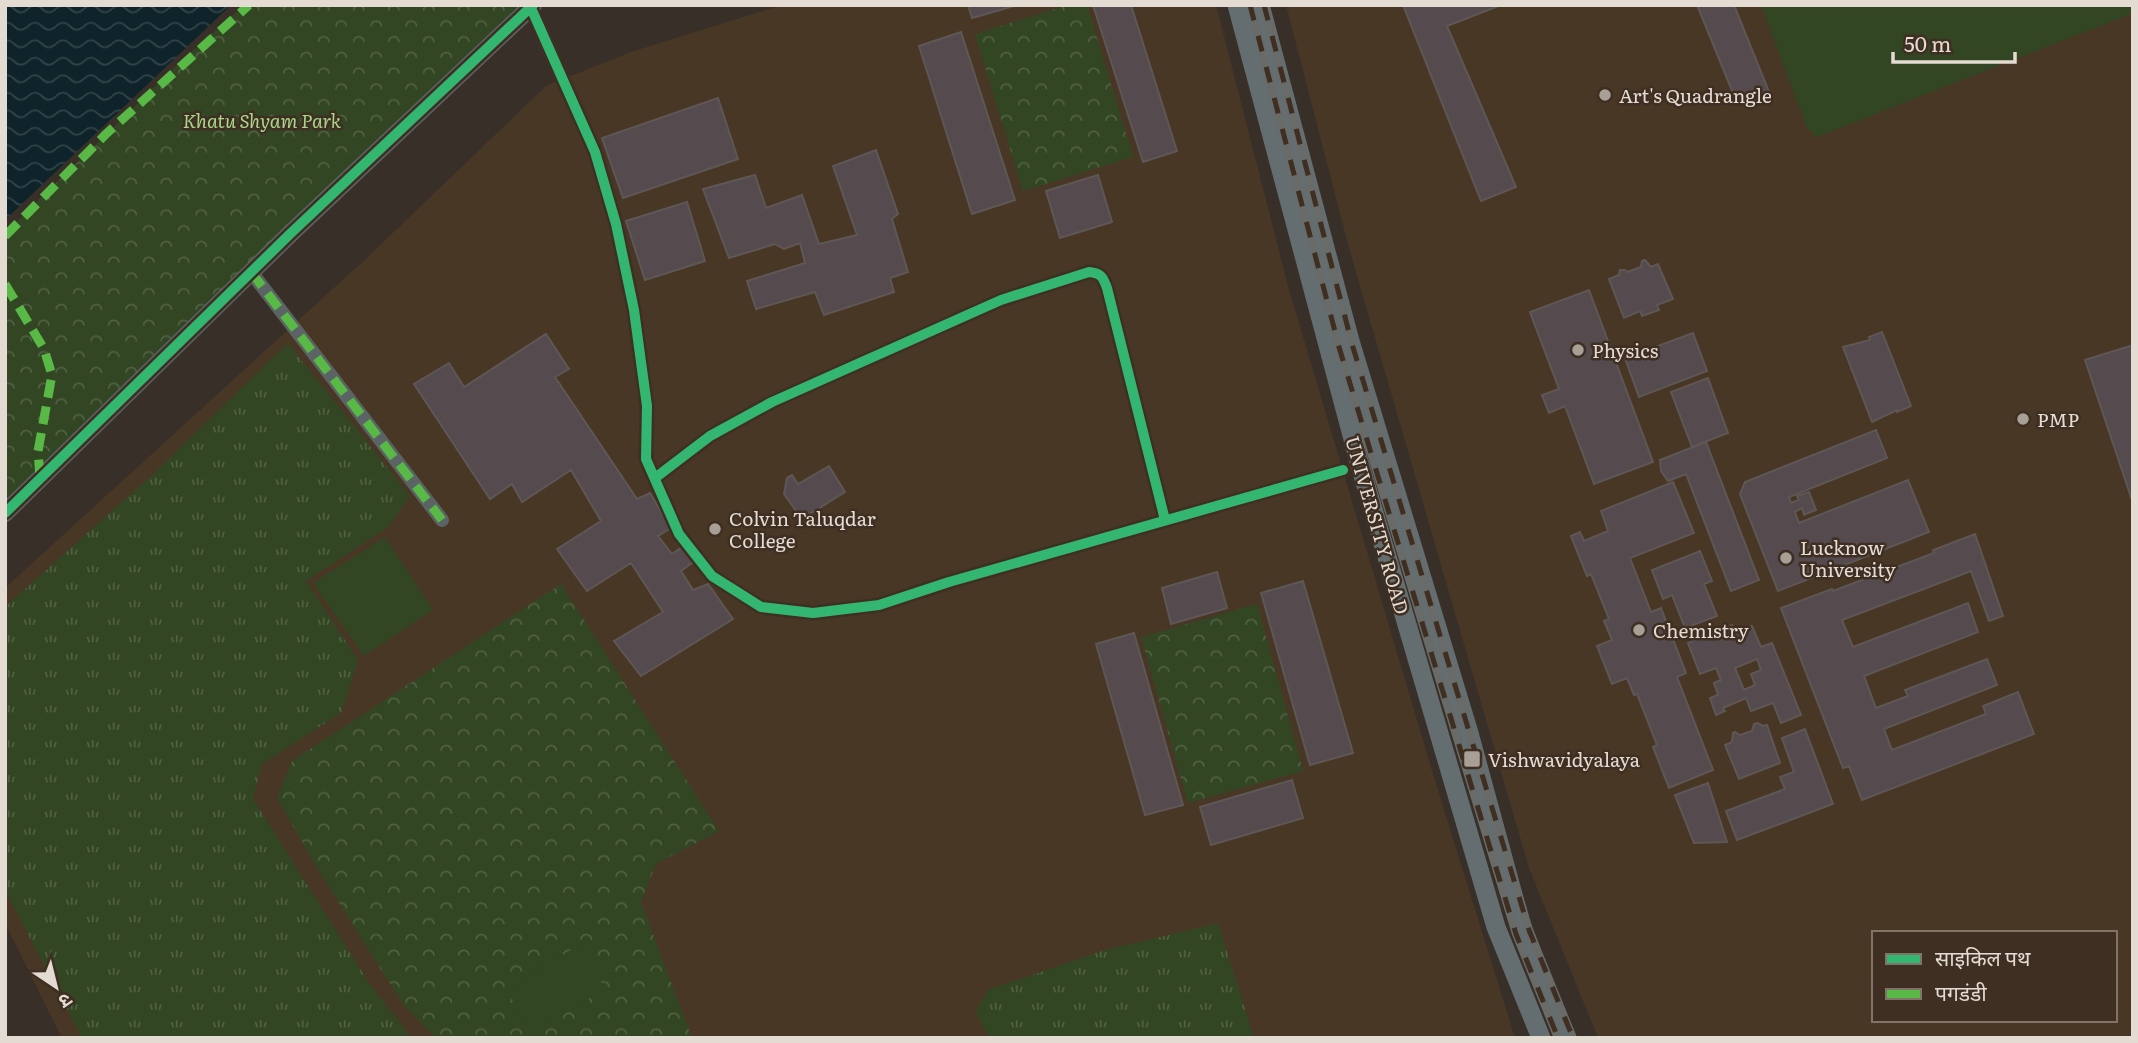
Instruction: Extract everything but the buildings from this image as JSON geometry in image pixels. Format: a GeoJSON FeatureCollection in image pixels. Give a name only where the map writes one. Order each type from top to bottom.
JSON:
{"type":"FeatureCollection","features":[{"type":"Feature","properties":{"kind":"main road","name":"UNIVERSITY ROAD"},"geometry":{"type":"LineString","coordinates":[[1237,5],[1360,464],[1406,622],[1496,927],[1541,1038]]}},
{"type":"Feature","properties":{"kind":"main road","name":"UNIVERSITY ROAD"},"geometry":{"type":"LineString","coordinates":[[1261,5],[1350,341],[1469,733],[1521,924],[1564,1038]]}},
{"type":"Feature","properties":{"kind":"street"},"geometry":{"type":"LineString","coordinates":[[5,513],[251,272],[532,6],[595,152],[616,224],[634,310],[647,406],[646,459],[680,534],[712,576],[761,607],[813,613],[879,605],[949,582],[1343,470]]}},
{"type":"Feature","properties":{"kind":"street"},"geometry":{"type":"LineString","coordinates":[[251,272],[442,520]]}},
{"type":"Feature","properties":{"kind":"street"},"geometry":{"type":"LineString","coordinates":[[655,478],[710,436],[772,402],[1000,300],[1089,272],[1098,273],[1107,288],[1165,520]]}},
{"type":"Feature","properties":{"kind":"shaded area","name":"Colvin Taluqdar College"},"geometry":{"type":"Polygon","coordinates":[[[782,5],[1216,5],[1288,286],[1433,774],[1515,1038],[62,1038],[5,923],[5,588],[370,255],[546,86],[631,52],[782,5]]]}},
{"type":"Feature","properties":{"kind":"shaded area","name":"Lucknow University"},"geometry":{"type":"Polygon","coordinates":[[[1286,5],[2133,5],[2133,1038],[1598,1038],[1529,868],[1349,248],[1286,5]]]}},
{"type":"Feature","properties":{"kind":"green space","name":"Khatu Shyam Park"},"geometry":{"type":"Polygon","coordinates":[[[244,5],[524,5],[5,505],[5,233],[179,63],[244,5]]]}},
{"type":"Feature","properties":{"kind":"green space"},"geometry":{"type":"Polygon","coordinates":[[[1068,5],[1087,5],[1133,157],[1023,191],[975,34],[1068,5]]]}},
{"type":"Feature","properties":{"kind":"green space"},"geometry":{"type":"Polygon","coordinates":[[[1761,5],[2133,5],[2133,13],[1817,137],[1807,128],[1761,5]]]}},
{"type":"Feature","properties":{"kind":"green space"},"geometry":{"type":"Polygon","coordinates":[[[288,343],[410,496],[387,528],[306,581],[358,660],[341,713],[262,764],[253,799],[369,983],[412,1038],[82,1038],[5,890],[5,607],[152,475],[288,343]]]}},
{"type":"Feature","properties":{"kind":"green space"},"geometry":{"type":"Polygon","coordinates":[[[385,537],[433,610],[364,656],[313,583],[385,537]]]}},
{"type":"Feature","properties":{"kind":"green space"},"geometry":{"type":"Polygon","coordinates":[[[561,584],[719,831],[656,864],[641,902],[692,1038],[436,1038],[403,1004],[317,868],[277,798],[292,761],[561,584]]]}},
{"type":"Feature","properties":{"kind":"green space"},"geometry":{"type":"Polygon","coordinates":[[[1257,604],[1303,771],[1188,803],[1141,637],[1257,604]]]}},
{"type":"Feature","properties":{"kind":"green space"},"geometry":{"type":"Polygon","coordinates":[[[1218,923],[1254,1038],[989,1038],[976,1012],[988,990],[1102,951],[1218,923]]]}},
{"type":"Feature","properties":{"kind":"green space"},"geometry":{"type":"Polygon","coordinates":[[[579,945],[605,989],[533,1033],[506,989],[579,945]]]}},
{"type":"Feature","properties":{"kind":"water"},"geometry":{"type":"Polygon","coordinates":[[[5,5],[231,5],[5,220],[5,5]]]}},
{"type":"Feature","properties":{"kind":"railway"},"geometry":{"type":"LineString","coordinates":[[1250,5],[1339,347],[1516,934],[1558,1038]]}},
{"type":"Feature","properties":{"kind":"railway"},"geometry":{"type":"LineString","coordinates":[[1264,5],[1352,344],[1529,930],[1573,1038]]}},
{"type":"Feature","properties":{"kind":"marked path"},"geometry":{"type":"LineString","coordinates":[[5,236],[106,134],[249,5]]}},
{"type":"Feature","properties":{"kind":"marked path"},"geometry":{"type":"LineString","coordinates":[[251,272],[442,520]]}},
{"type":"Feature","properties":{"kind":"marked path"},"geometry":{"type":"LineString","coordinates":[[5,284],[44,349],[52,375],[38,451],[40,478]]}},
{"type":"Feature","properties":{"kind":"cycle path"},"geometry":{"type":"LineString","coordinates":[[5,513],[291,233],[533,5]]}},
{"type":"Feature","properties":{"kind":"cycle path"},"geometry":{"type":"LineString","coordinates":[[531,8],[595,152],[616,224],[634,310],[647,406],[646,459],[679,534],[712,576],[761,607],[813,613],[879,605],[949,582],[1343,470]]}},
{"type":"Feature","properties":{"kind":"cycle path"},"geometry":{"type":"LineString","coordinates":[[655,478],[710,436],[772,402],[1001,300],[1089,272],[1101,276],[1107,288],[1165,520]]}},
{"type":"Feature","properties":{"kind":"place","name":"Art's Quadrangle"},"geometry":{"type":"Point","coordinates":[1605,95]}},
{"type":"Feature","properties":{"kind":"place","name":"Physics"},"geometry":{"type":"Point","coordinates":[1578,350]}},
{"type":"Feature","properties":{"kind":"place","name":"PMP"},"geometry":{"type":"Point","coordinates":[2023,419]}},
{"type":"Feature","properties":{"kind":"place","name":"Colvin Taluqdar College"},"geometry":{"type":"Point","coordinates":[715,529]}},
{"type":"Feature","properties":{"kind":"place","name":"Lucknow University"},"geometry":{"type":"Point","coordinates":[1786,558]}},
{"type":"Feature","properties":{"kind":"place","name":"Chemistry"},"geometry":{"type":"Point","coordinates":[1639,630]}},
{"type":"Feature","properties":{"kind":"place","name":"Vishwavidyalaya"},"geometry":{"type":"Point","coordinates":[1472,759]}}]}
